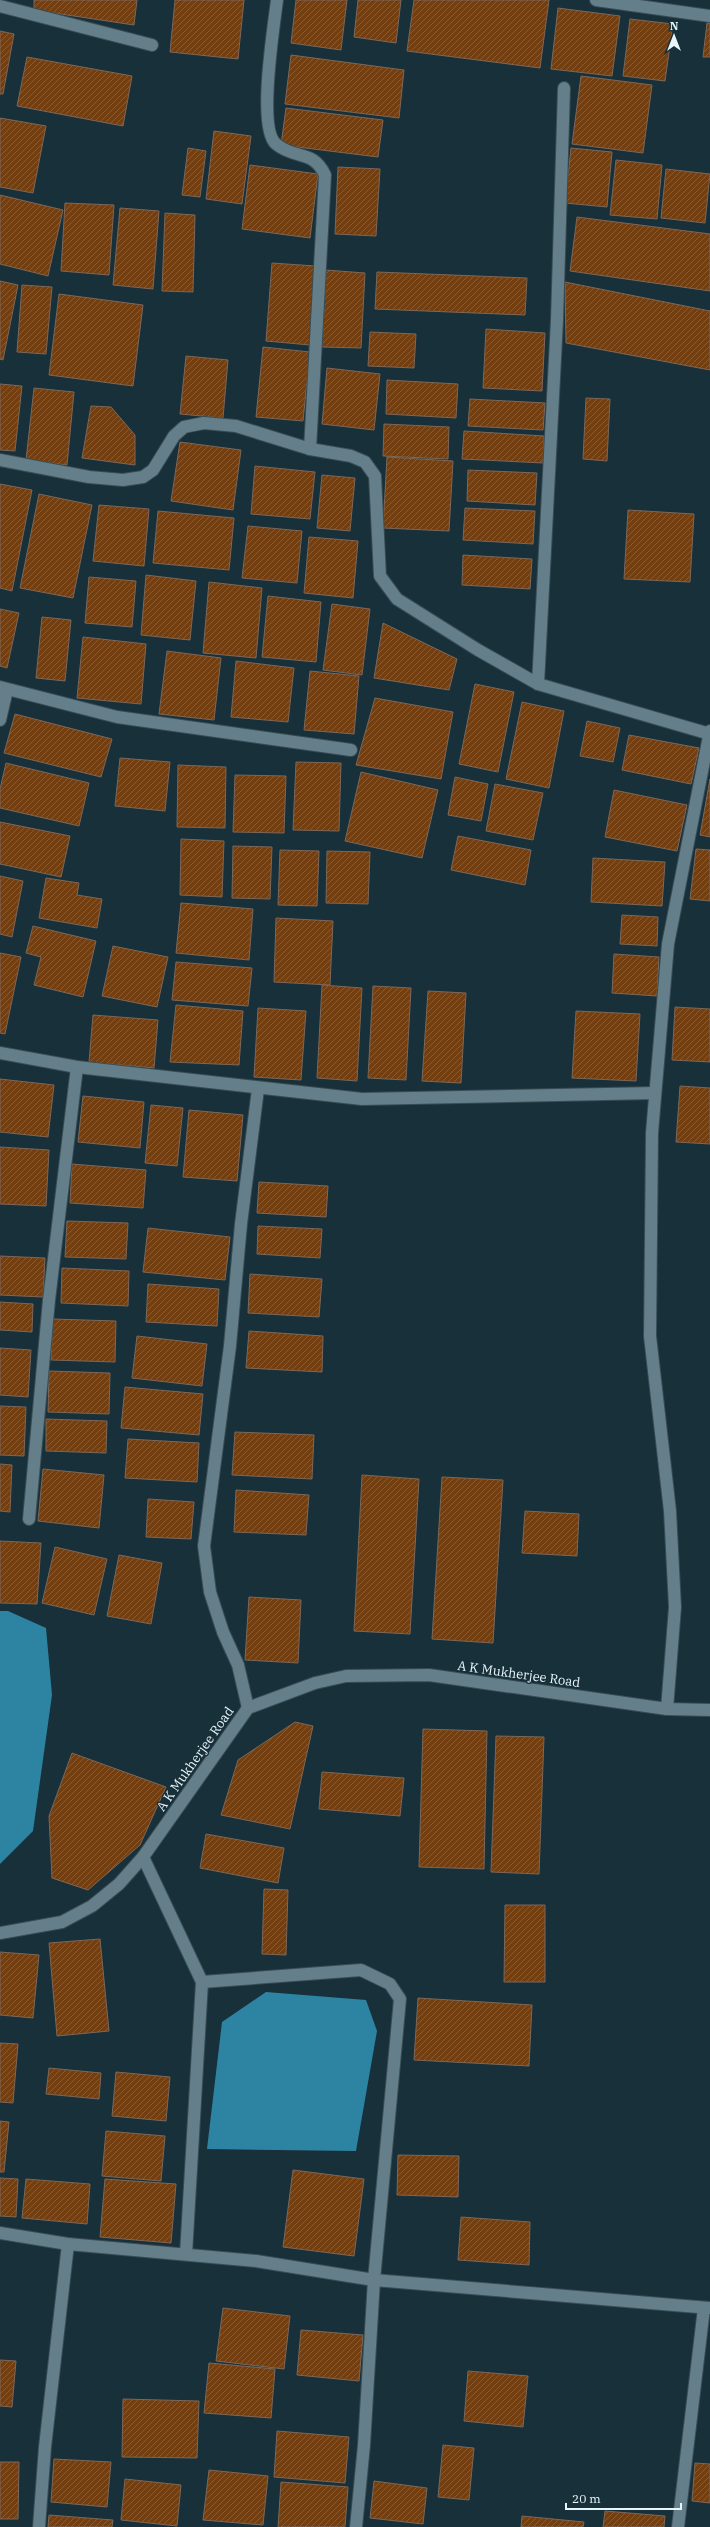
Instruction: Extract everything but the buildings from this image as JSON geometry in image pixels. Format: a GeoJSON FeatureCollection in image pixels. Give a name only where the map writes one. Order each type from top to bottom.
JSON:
{"type":"FeatureCollection","features":[{"type":"Feature","properties":{"kind":"street"},"geometry":{"type":"LineString","coordinates":[[278,0],[267,104],[268,133],[275,143],[289,152],[308,157],[319,163],[325,175],[310,449]]}},
{"type":"Feature","properties":{"kind":"street"},"geometry":{"type":"LineString","coordinates":[[596,0],[710,16]]}},
{"type":"Feature","properties":{"kind":"street"},"geometry":{"type":"LineString","coordinates":[[0,6],[18,5],[152,45]]}},
{"type":"Feature","properties":{"kind":"street"},"geometry":{"type":"LineString","coordinates":[[538,684],[557,320],[564,88]]}},
{"type":"Feature","properties":{"kind":"street"},"geometry":{"type":"LineString","coordinates":[[0,460],[89,477],[123,480],[143,477],[153,470],[174,436],[184,427],[204,423],[236,426],[310,449],[351,456],[365,462],[375,476],[380,576],[397,599],[478,650],[538,684],[710,733],[668,944],[652,1133],[650,1336],[670,1511],[675,1607],[667,1709]]}},
{"type":"Feature","properties":{"kind":"street"},"geometry":{"type":"LineString","coordinates":[[0,720],[4,688],[118,717],[351,750]]}},
{"type":"Feature","properties":{"kind":"street"},"geometry":{"type":"LineString","coordinates":[[0,1053],[77,1067],[258,1089],[362,1099],[655,1093]]}},
{"type":"Feature","properties":{"kind":"street"},"geometry":{"type":"LineString","coordinates":[[29,1519],[49,1300],[77,1067]]}},
{"type":"Feature","properties":{"kind":"street"},"geometry":{"type":"LineString","coordinates":[[248,1708],[238,1666],[223,1632],[210,1592],[204,1546],[230,1346],[241,1224],[258,1089]]}},
{"type":"Feature","properties":{"kind":"street","name":"A K Mukherjee Road"},"geometry":{"type":"LineString","coordinates":[[0,1933],[62,1922],[92,1906],[108,1893],[143,1857],[248,1708],[285,1692],[346,1676],[429,1675],[667,1709],[710,1710]]}},
{"type":"Feature","properties":{"kind":"street"},"geometry":{"type":"LineString","coordinates":[[143,1857],[202,1982],[186,2254]]}},
{"type":"Feature","properties":{"kind":"street"},"geometry":{"type":"LineString","coordinates":[[202,1982],[361,1970],[390,1984],[400,1999],[374,2280],[364,2445],[356,2527]]}},
{"type":"Feature","properties":{"kind":"street"},"geometry":{"type":"LineString","coordinates":[[0,2233],[68,2244],[186,2254],[256,2262],[374,2280],[707,2308],[678,2527]]}},
{"type":"Feature","properties":{"kind":"street"},"geometry":{"type":"LineString","coordinates":[[39,2527],[45,2447],[68,2244]]}},
{"type":"Feature","properties":{"kind":"water"},"geometry":{"type":"Polygon","coordinates":[[[0,1611],[8,1611],[46,1628],[52,1695],[33,1831],[0,1864],[0,1611]]]}},
{"type":"Feature","properties":{"kind":"water"},"geometry":{"type":"Polygon","coordinates":[[[266,1992],[366,2000],[377,2031],[356,2151],[207,2149],[222,2022],[266,1992]]]}}]}
